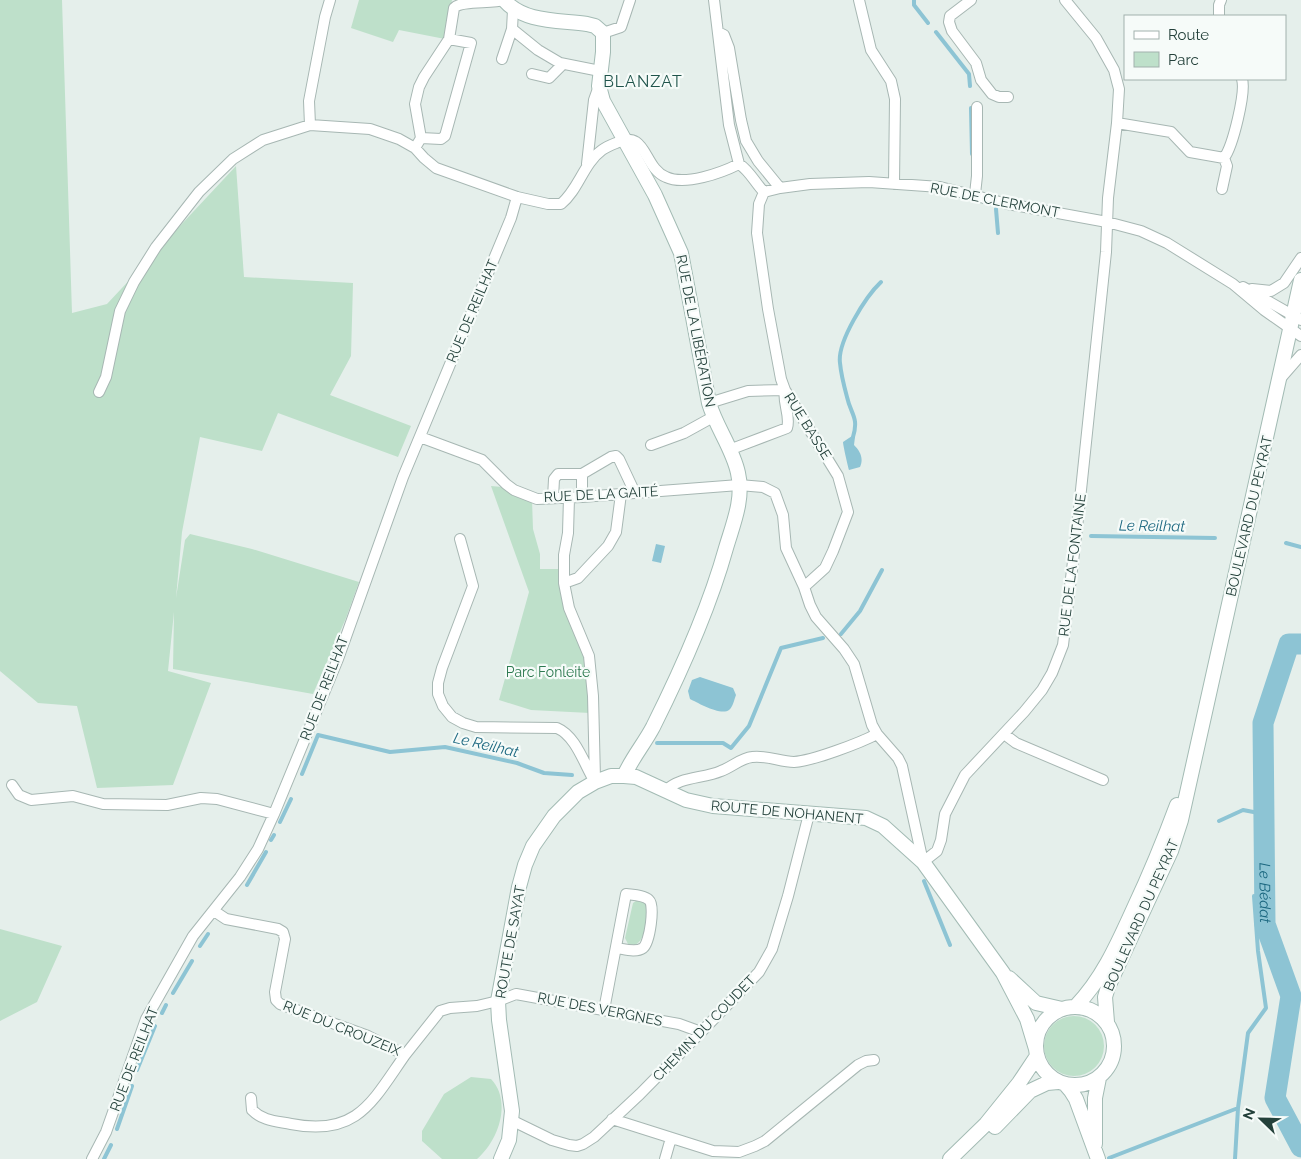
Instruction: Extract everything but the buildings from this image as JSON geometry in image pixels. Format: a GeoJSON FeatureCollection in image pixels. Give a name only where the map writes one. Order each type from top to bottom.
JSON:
{"type":"FeatureCollection","features":[{"type":"Feature","properties":{"kind":"street"},"geometry":{"type":"LineString","coordinates":[[310,125],[309,102],[330,0]]}},
{"type":"Feature","properties":{"kind":"street"},"geometry":{"type":"LineString","coordinates":[[603,33],[621,27],[630,0]]}},
{"type":"Feature","properties":{"kind":"street"},"geometry":{"type":"LineString","coordinates":[[714,0],[728,125],[739,164],[745,168],[764,192]]}},
{"type":"Feature","properties":{"kind":"street"},"geometry":{"type":"LineString","coordinates":[[859,0],[871,50],[891,82],[895,99],[894,184]]}},
{"type":"Feature","properties":{"kind":"street"},"geometry":{"type":"LineString","coordinates":[[971,0],[950,16],[949,22],[952,31],[976,63],[981,80],[992,94],[998,97],[1008,97]]}},
{"type":"Feature","properties":{"kind":"street","name":"RUE DE LA FONTAINE"},"geometry":{"type":"LineString","coordinates":[[923,862],[937,851],[941,840],[945,814],[965,775],[1042,690],[1052,673],[1062,645],[1077,528],[1106,252],[1119,89],[1114,70],[1096,38],[1065,0]]}},
{"type":"Feature","properties":{"kind":"street"},"geometry":{"type":"LineString","coordinates":[[1218,2],[1218,15]]}},
{"type":"Feature","properties":{"kind":"street"},"geometry":{"type":"LineString","coordinates":[[415,148],[421,138],[415,104],[418,87],[449,39],[454,8],[460,3],[507,3],[526,16],[587,24],[599,29],[603,33],[599,86],[594,100],[587,164]]}},
{"type":"Feature","properties":{"kind":"street"},"geometry":{"type":"LineString","coordinates":[[502,59],[512,29],[507,3]]}},
{"type":"Feature","properties":{"kind":"street"},"geometry":{"type":"LineString","coordinates":[[512,29],[538,50],[563,64],[600,71]]}},
{"type":"Feature","properties":{"kind":"street"},"geometry":{"type":"LineString","coordinates":[[718,32],[724,35],[729,48],[746,141],[758,161],[780,188]]}},
{"type":"Feature","properties":{"kind":"street"},"geometry":{"type":"LineString","coordinates":[[421,138],[441,139],[445,136],[471,43],[449,39]]}},
{"type":"Feature","properties":{"kind":"street"},"geometry":{"type":"LineString","coordinates":[[532,74],[549,78],[563,64]]}},
{"type":"Feature","properties":{"kind":"street"},"geometry":{"type":"LineString","coordinates":[[1224,158],[1230,150],[1243,89],[1242,80]]}},
{"type":"Feature","properties":{"kind":"street","name":"RUE DE LA LIBÉRATION"},"geometry":{"type":"LineString","coordinates":[[599,86],[610,116],[626,140],[655,195],[681,253],[711,410],[738,473],[739,485],[739,501],[736,514],[713,590],[674,684],[650,732],[629,763],[624,776]]}},
{"type":"Feature","properties":{"kind":"street"},"geometry":{"type":"LineString","coordinates":[[975,194],[977,176],[977,107]]}},
{"type":"Feature","properties":{"kind":"street"},"geometry":{"type":"LineString","coordinates":[[1117,123],[1171,132],[1190,152],[1224,158]]}},
{"type":"Feature","properties":{"kind":"street"},"geometry":{"type":"LineString","coordinates":[[99,392],[106,376],[120,311],[134,282],[156,247],[199,192],[234,159],[263,140],[310,125],[370,129],[399,139],[415,148],[436,168],[517,197],[548,204],[561,204],[567,199],[587,164],[602,150],[626,140],[631,140],[640,145],[653,168],[664,177],[678,181],[689,181],[739,164]]}},
{"type":"Feature","properties":{"kind":"street"},"geometry":{"type":"LineString","coordinates":[[1222,189],[1227,166],[1224,158]]}},
{"type":"Feature","properties":{"kind":"street","name":"RUE DE CLERMONT"},"geometry":{"type":"LineString","coordinates":[[764,192],[810,184],[869,182],[940,187],[975,194],[1008,204],[1107,222],[1141,231],[1167,243],[1233,284],[1295,332]]}},
{"type":"Feature","properties":{"kind":"street","name":"RUE BASSE"},"geometry":{"type":"LineString","coordinates":[[764,192],[759,204],[757,233],[768,308],[784,390],[835,470],[848,512],[825,568],[804,586]]}},
{"type":"Feature","properties":{"kind":"street","name":"RUE DE REILHAT"},"geometry":{"type":"LineString","coordinates":[[92,1159],[106,1132],[146,1019],[193,936],[240,877],[258,849],[274,814],[338,659],[403,477],[511,218],[517,197]]}},
{"type":"Feature","properties":{"kind":"street","name":"RUE DE CLERMONT"},"geometry":{"type":"LineString","coordinates":[[1248,289],[1271,291],[1284,283],[1301,258]]}},
{"type":"Feature","properties":{"kind":"street","name":"BOULEVARD DU PEYRAT"},"geometry":{"type":"LineString","coordinates":[[1107,1022],[1105,997],[1171,851],[1181,820],[1279,380],[1295,332],[1301,280]]}},
{"type":"Feature","properties":{"kind":"street","name":"RUE DE CLERMONT"},"geometry":{"type":"LineString","coordinates":[[1233,284],[1248,289],[1297,318]]}},
{"type":"Feature","properties":{"kind":"street"},"geometry":{"type":"LineString","coordinates":[[1279,380],[1301,355]]}},
{"type":"Feature","properties":{"kind":"street"},"geometry":{"type":"LineString","coordinates":[[651,445],[684,432],[711,410],[748,391],[784,390],[783,398],[788,423],[787,428],[729,450]]}},
{"type":"Feature","properties":{"kind":"street","name":"RUE DE LA GAITÉ"},"geometry":{"type":"LineString","coordinates":[[420,437],[482,460],[514,490],[537,499],[739,485],[763,487],[775,493],[783,515],[786,548],[804,586]]}},
{"type":"Feature","properties":{"kind":"street"},"geometry":{"type":"LineString","coordinates":[[553,498],[554,479],[558,474],[582,474],[616,456],[635,493]]}},
{"type":"Feature","properties":{"kind":"street"},"geometry":{"type":"LineString","coordinates":[[582,474],[582,497]]}},
{"type":"Feature","properties":{"kind":"street"},"geometry":{"type":"LineString","coordinates":[[564,583],[578,578],[608,546],[616,532],[620,494]]}},
{"type":"Feature","properties":{"kind":"street"},"geometry":{"type":"LineString","coordinates":[[568,498],[568,533],[564,555],[564,583],[569,608],[589,656],[593,696],[595,782]]}},
{"type":"Feature","properties":{"kind":"street"},"geometry":{"type":"LineString","coordinates":[[460,539],[473,586],[438,683],[438,694],[443,706],[452,717],[476,727],[557,728],[565,731],[575,745],[595,782]]}},
{"type":"Feature","properties":{"kind":"street"},"geometry":{"type":"LineString","coordinates":[[804,586],[816,617],[844,649],[854,664],[868,712],[877,734],[898,758],[902,766],[923,862]]}},
{"type":"Feature","properties":{"kind":"street"},"geometry":{"type":"LineString","coordinates":[[665,791],[672,784],[679,781],[707,776],[744,759],[764,756],[794,762],[810,759],[877,734]]}},
{"type":"Feature","properties":{"kind":"street"},"geometry":{"type":"LineString","coordinates":[[1004,734],[1016,743],[1103,780]]}},
{"type":"Feature","properties":{"kind":"street","name":"BOULEVARD DU PEYRAT"},"geometry":{"type":"LineString","coordinates":[[1069,1008],[1087,995],[1114,953],[1162,846],[1196,750]]}},
{"type":"Feature","properties":{"kind":"street","name":"ROUTE DE SAYAT"},"geometry":{"type":"LineString","coordinates":[[500,1159],[509,1140],[512,1110],[498,1001],[525,865],[533,846],[554,816],[578,792],[595,782],[611,776],[624,776]]}},
{"type":"Feature","properties":{"kind":"street","name":"ROUTE DE NOHANENT"},"geometry":{"type":"LineString","coordinates":[[624,776],[636,777],[686,800],[713,806],[866,818],[883,826],[923,862],[1003,973],[1027,1019],[1037,1052]]}},
{"type":"Feature","properties":{"kind":"street"},"geometry":{"type":"LineString","coordinates":[[12,786],[19,795],[31,800],[72,796],[103,804],[167,805],[201,798],[217,799],[274,814]]}},
{"type":"Feature","properties":{"kind":"street","name":"CHEMIN DU COUDET"},"geometry":{"type":"LineString","coordinates":[[511,1120],[552,1140],[570,1146],[577,1146],[594,1137],[640,1094],[701,1032],[758,972],[772,949],[781,923],[809,814]]}},
{"type":"Feature","properties":{"kind":"street"},"geometry":{"type":"LineString","coordinates":[[604,1010],[626,894],[647,898],[653,908],[647,940],[643,948],[635,951],[616,948]]}},
{"type":"Feature","properties":{"kind":"street","name":"RUE DU CROUZEIX"},"geometry":{"type":"LineString","coordinates":[[214,911],[226,919],[278,929],[283,932],[285,938],[275,992],[276,1000],[280,1004],[368,1036],[405,1055],[440,1011],[498,1001]]}},
{"type":"Feature","properties":{"kind":"street","name":"ROUTE DE NOHANENT"},"geometry":{"type":"LineString","coordinates":[[1003,973],[1036,1003],[1069,1008]]}},
{"type":"Feature","properties":{"kind":"street","name":"RUE DES VERGNES"},"geometry":{"type":"LineString","coordinates":[[498,1001],[516,994],[679,1024],[701,1032]]}},
{"type":"Feature","properties":{"kind":"street"},"geometry":{"type":"LineString","coordinates":[[1069,1008],[1093,1010],[1107,1022],[1112,1030],[1115,1047],[1110,1064],[1099,1078],[1095,1098],[1097,1156],[1076,1099],[1061,1083],[1045,1071],[1037,1052],[1036,1039],[1043,1025],[1053,1013],[1069,1008]]}},
{"type":"Feature","properties":{"kind":"street"},"geometry":{"type":"LineString","coordinates":[[951,1159],[986,1124],[1019,1083],[1037,1052]]}},
{"type":"Feature","properties":{"kind":"street"},"geometry":{"type":"LineString","coordinates":[[251,1098],[252,1110],[259,1118],[311,1128],[348,1121],[372,1102],[405,1055]]}},
{"type":"Feature","properties":{"kind":"street"},"geometry":{"type":"LineString","coordinates":[[612,1119],[707,1150],[739,1152],[764,1141],[858,1066],[866,1061],[874,1060]]}},
{"type":"Feature","properties":{"kind":"street"},"geometry":{"type":"LineString","coordinates":[[951,1159],[992,1130],[1030,1091],[1047,1084],[1082,1084],[1099,1078]]}},
{"type":"Feature","properties":{"kind":"street"},"geometry":{"type":"LineString","coordinates":[[664,1159],[670,1138]]}},
{"type":"Feature","properties":{"kind":"green space"},"geometry":{"type":"Polygon","coordinates":[[[0,0],[62,0],[72,313],[107,304],[236,166],[244,277],[353,283],[351,356],[330,395],[411,426],[398,457],[278,413],[262,451],[200,437],[182,532],[176,598],[185,540],[190,534],[252,549],[359,582],[346,618],[313,694],[173,669],[174,612],[168,671],[211,683],[173,785],[97,788],[77,706],[38,703],[0,671],[0,0]]]}},
{"type":"Feature","properties":{"kind":"green space"},"geometry":{"type":"Polygon","coordinates":[[[359,0],[452,0],[445,39],[399,30],[393,42],[351,28],[359,0]]]}},
{"type":"Feature","properties":{"kind":"green space","name":"Parc Fonleite"},"geometry":{"type":"Polygon","coordinates":[[[491,486],[502,487],[532,500],[533,529],[540,554],[540,569],[560,569],[586,656],[590,713],[531,710],[499,700],[529,592],[491,486]]]}},
{"type":"Feature","properties":{"kind":"green space"},"geometry":{"type":"Polygon","coordinates":[[[636,901],[648,906],[644,933],[635,945],[628,944],[625,938],[633,903],[636,901]]]}},
{"type":"Feature","properties":{"kind":"green space"},"geometry":{"type":"Polygon","coordinates":[[[0,929],[62,946],[37,1002],[0,1021],[0,929]]]}},
{"type":"Feature","properties":{"kind":"green space"},"geometry":{"type":"Polygon","coordinates":[[[1074,1016],[1091,1021],[1099,1029],[1104,1046],[1099,1063],[1091,1071],[1074,1076],[1057,1071],[1049,1063],[1044,1046],[1049,1029],[1057,1021],[1074,1016]]]}},
{"type":"Feature","properties":{"kind":"green space"},"geometry":{"type":"Polygon","coordinates":[[[471,1077],[491,1079],[497,1088],[501,1098],[502,1109],[497,1131],[485,1151],[477,1159],[442,1159],[422,1141],[422,1131],[444,1094],[471,1077]]]}},
{"type":"Feature","properties":{"kind":"water"},"geometry":{"type":"Polygon","coordinates":[[[852,436],[855,437],[854,445],[860,452],[862,461],[860,467],[849,470],[843,442],[852,436]]]}},
{"type":"Feature","properties":{"kind":"water"},"geometry":{"type":"Polygon","coordinates":[[[656,544],[665,546],[661,563],[652,561],[656,544]]]}},
{"type":"Feature","properties":{"kind":"water"},"geometry":{"type":"Polygon","coordinates":[[[700,677],[733,688],[736,695],[729,710],[715,710],[690,699],[688,691],[692,680],[700,677]]]}},
{"type":"Feature","properties":{"kind":"waterway"},"geometry":{"type":"LineString","coordinates":[[914,0],[914,5],[928,23]]}},
{"type":"Feature","properties":{"kind":"waterway"},"geometry":{"type":"LineString","coordinates":[[936,32],[969,74],[970,86]]}},
{"type":"Feature","properties":{"kind":"waterway"},"geometry":{"type":"LineString","coordinates":[[971,108],[972,154]]}},
{"type":"Feature","properties":{"kind":"waterway"},"geometry":{"type":"LineString","coordinates":[[996,209],[998,233]]}},
{"type":"Feature","properties":{"kind":"waterway"},"geometry":{"type":"LineString","coordinates":[[853,437],[855,420],[843,380],[840,354],[854,320],[881,282]]}},
{"type":"Feature","properties":{"kind":"waterway","name":"Le Reilhat"},"geometry":{"type":"LineString","coordinates":[[1091,536],[1215,538]]}},
{"type":"Feature","properties":{"kind":"waterway","name":"Le Reilhat"},"geometry":{"type":"LineString","coordinates":[[1286,543],[1301,547]]}},
{"type":"Feature","properties":{"kind":"waterway","name":"Le Reilhat"},"geometry":{"type":"LineString","coordinates":[[841,634],[860,611],[882,570]]}},
{"type":"Feature","properties":{"kind":"waterway","name":"Le Reilhat"},"geometry":{"type":"LineString","coordinates":[[657,743],[723,743],[731,748],[749,726],[781,648],[823,638]]}},
{"type":"Feature","properties":{"kind":"waterway","name":"Le Bédat"},"geometry":{"type":"LineString","coordinates":[[1301,644],[1289,644],[1263,723],[1265,924],[1291,996],[1275,1098],[1301,1147]]}},
{"type":"Feature","properties":{"kind":"waterway","name":"Le Reilhat"},"geometry":{"type":"LineString","coordinates":[[302,774],[318,735],[390,752],[445,747],[517,763],[544,773],[572,775]]}},
{"type":"Feature","properties":{"kind":"waterway","name":"Le Reilhat"},"geometry":{"type":"LineString","coordinates":[[280,822],[291,799]]}},
{"type":"Feature","properties":{"kind":"waterway"},"geometry":{"type":"LineString","coordinates":[[1219,821],[1243,810],[1264,814]]}},
{"type":"Feature","properties":{"kind":"waterway","name":"Le Reilhat"},"geometry":{"type":"LineString","coordinates":[[271,840],[274,835]]}},
{"type":"Feature","properties":{"kind":"waterway","name":"Le Reilhat"},"geometry":{"type":"LineString","coordinates":[[247,885],[266,852]]}},
{"type":"Feature","properties":{"kind":"waterway"},"geometry":{"type":"LineString","coordinates":[[924,881],[950,945]]}},
{"type":"Feature","properties":{"kind":"waterway"},"geometry":{"type":"LineString","coordinates":[[1235,1159],[1238,1108],[1248,1033],[1266,1008],[1258,951],[1254,896]]}},
{"type":"Feature","properties":{"kind":"waterway","name":"Le Reilhat"},"geometry":{"type":"LineString","coordinates":[[200,946],[208,934]]}},
{"type":"Feature","properties":{"kind":"waterway","name":"Le Reilhat"},"geometry":{"type":"LineString","coordinates":[[173,993],[192,961]]}},
{"type":"Feature","properties":{"kind":"waterway","name":"Le Reilhat"},"geometry":{"type":"LineString","coordinates":[[162,1013],[166,1005]]}},
{"type":"Feature","properties":{"kind":"waterway","name":"Le Reilhat"},"geometry":{"type":"LineString","coordinates":[[137,1070],[155,1026]]}},
{"type":"Feature","properties":{"kind":"waterway","name":"Le Reilhat"},"geometry":{"type":"LineString","coordinates":[[117,1129],[132,1086]]}},
{"type":"Feature","properties":{"kind":"waterway"},"geometry":{"type":"LineString","coordinates":[[1109,1158],[1238,1108]]}},
{"type":"Feature","properties":{"kind":"waterway","name":"Le Reilhat"},"geometry":{"type":"LineString","coordinates":[[104,1159],[111,1145]]}},
{"type":"Feature","properties":{"kind":"district","name":"BLANZAT"},"geometry":{"type":"Point","coordinates":[643,81]}}]}
